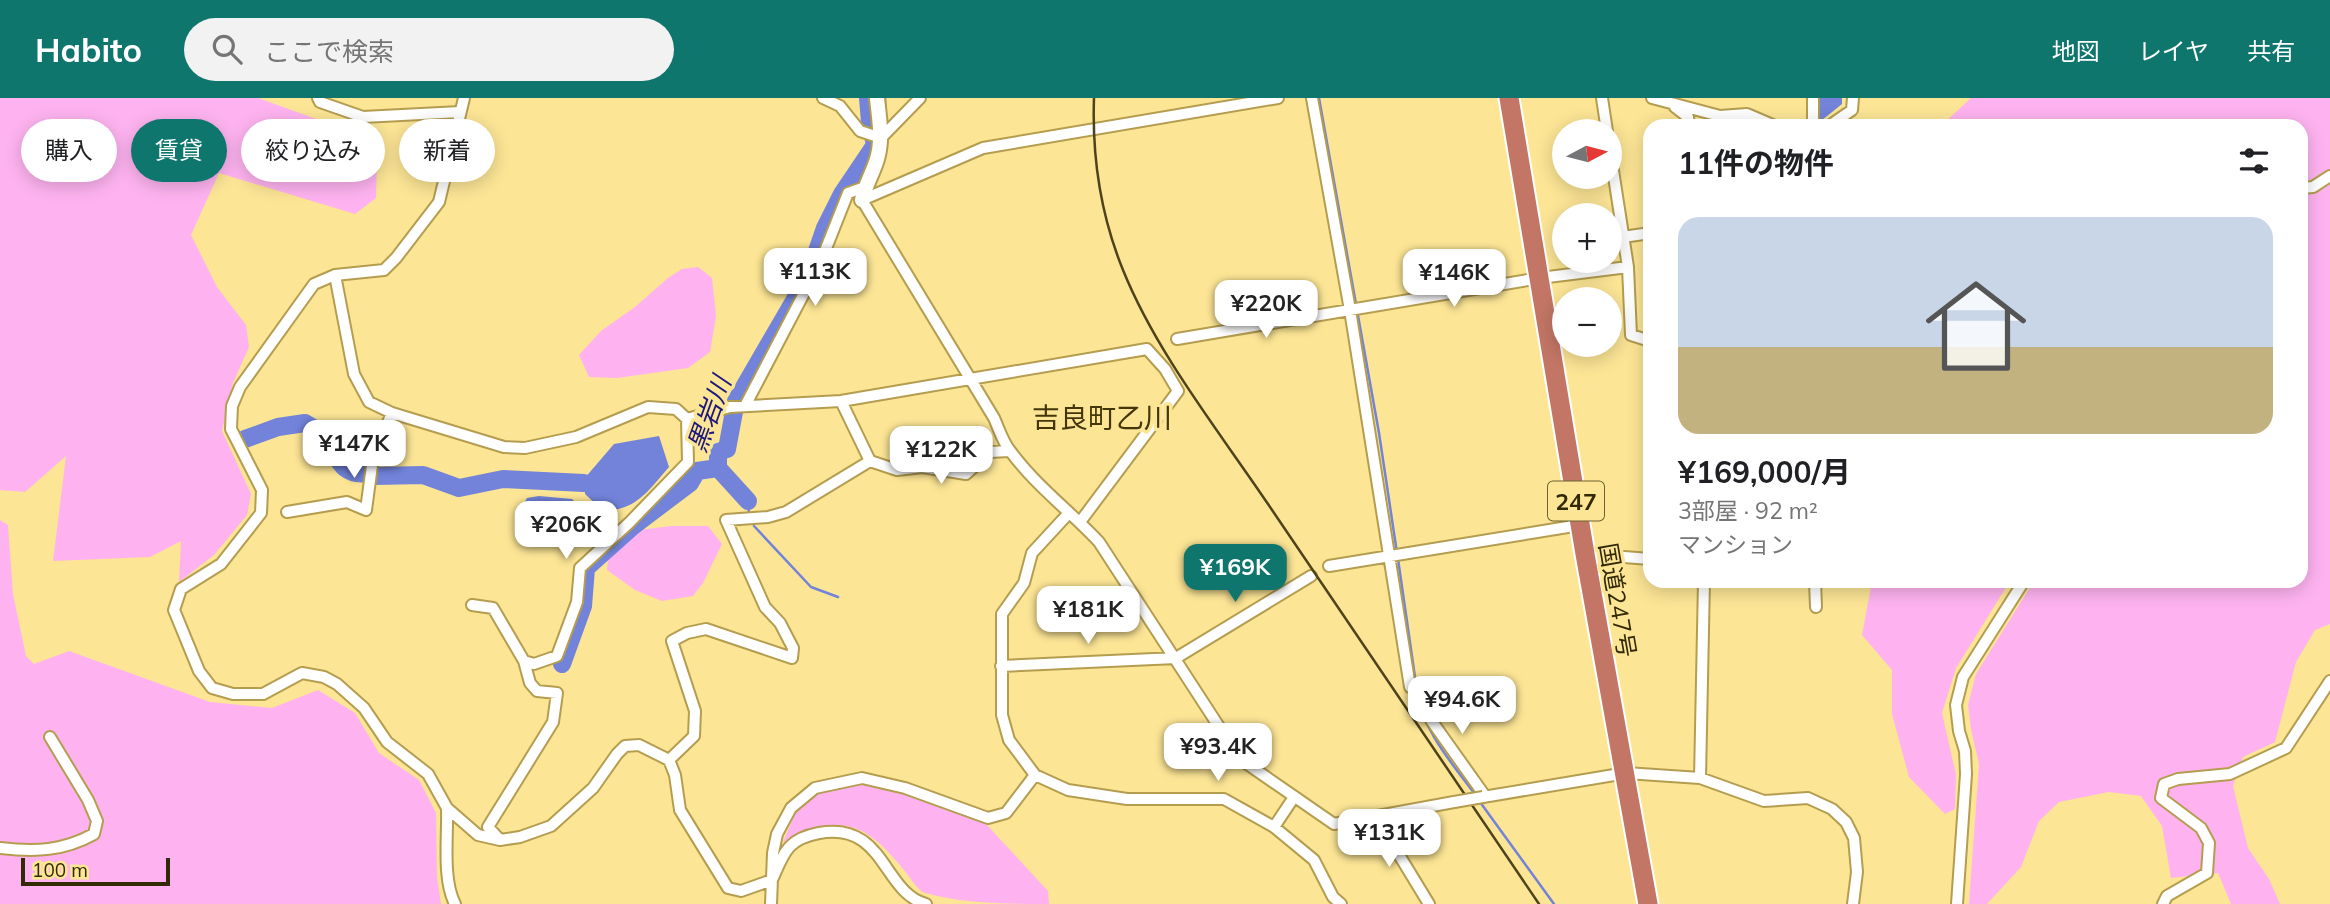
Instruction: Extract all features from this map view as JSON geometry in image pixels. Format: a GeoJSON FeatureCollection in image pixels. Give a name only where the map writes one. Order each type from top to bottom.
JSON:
{"type":"FeatureCollection","features":[{"type":"Feature","properties":{"kind":"highway","name":"国道247号"},"geometry":{"type":"LineString","coordinates":[[1509,98],[1585,554],[1648,904]]}},
{"type":"Feature","properties":{"kind":"street"},"geometry":{"type":"LineString","coordinates":[[318,98],[320,102],[363,117],[460,112]]}},
{"type":"Feature","properties":{"kind":"street"},"geometry":{"type":"LineString","coordinates":[[464,98],[439,201],[396,258],[384,270],[335,275],[314,284],[240,387],[232,406],[231,429],[262,490],[261,513],[221,564],[181,589],[174,610],[191,654],[212,688],[233,694],[263,694],[302,673],[324,677],[337,684],[364,708],[387,742],[428,774],[447,808],[478,835],[500,840],[520,837],[551,826],[593,788],[625,746],[639,745],[669,760],[676,775],[680,810],[728,888],[741,891],[772,880],[786,848],[808,835],[832,831],[856,836],[875,850],[905,891],[926,904]]}},
{"type":"Feature","properties":{"kind":"street"},"geometry":{"type":"LineString","coordinates":[[823,98],[840,106],[861,131],[881,138]]}},
{"type":"Feature","properties":{"kind":"street"},"geometry":{"type":"LineString","coordinates":[[863,194],[877,161],[881,138],[877,98]]}},
{"type":"Feature","properties":{"kind":"street"},"geometry":{"type":"LineString","coordinates":[[881,138],[920,98]]}},
{"type":"Feature","properties":{"kind":"street"},"geometry":{"type":"LineString","coordinates":[[745,406],[821,261],[848,193],[863,194],[983,148],[1278,98]]}},
{"type":"Feature","properties":{"kind":"street"},"geometry":{"type":"LineString","coordinates":[[1312,98],[1350,310],[1410,687],[1422,685],[1431,720],[1484,796]]}},
{"type":"Feature","properties":{"kind":"street"},"geometry":{"type":"LineString","coordinates":[[1602,98],[1605,119]]}},
{"type":"Feature","properties":{"kind":"street"},"geometry":{"type":"LineString","coordinates":[[1652,98],[1720,117],[1747,114],[1759,119]]}},
{"type":"Feature","properties":{"kind":"street"},"geometry":{"type":"LineString","coordinates":[[1813,98],[1813,119]]}},
{"type":"Feature","properties":{"kind":"street"},"geometry":{"type":"LineString","coordinates":[[1839,119],[1852,110],[1853,98]]}},
{"type":"Feature","properties":{"kind":"street"},"geometry":{"type":"LineString","coordinates":[[1670,103],[1688,119]]}},
{"type":"Feature","properties":{"kind":"street"},"geometry":{"type":"LineString","coordinates":[[2308,187],[2330,176]]}},
{"type":"Feature","properties":{"kind":"street"},"geometry":{"type":"LineString","coordinates":[[1616,189],[1628,267],[1630,335],[1643,339]]}},
{"type":"Feature","properties":{"kind":"street"},"geometry":{"type":"LineString","coordinates":[[863,194],[994,418],[1009,451],[1068,514],[1080,522],[1099,542],[1240,759],[1334,824],[1626,773],[1700,778],[1763,801],[1808,798],[1832,809],[1846,822],[1854,838],[1857,872],[1853,904]]}},
{"type":"Feature","properties":{"kind":"street"},"geometry":{"type":"LineString","coordinates":[[1623,237],[1643,234]]}},
{"type":"Feature","properties":{"kind":"street"},"geometry":{"type":"LineString","coordinates":[[1177,339],[1540,278],[1628,267]]}},
{"type":"Feature","properties":{"kind":"street"},"geometry":{"type":"LineString","coordinates":[[335,275],[354,374],[369,402],[392,412],[504,447],[524,447],[576,437],[648,407],[676,409],[687,419],[688,462],[629,523],[580,568],[577,602],[557,656],[534,664],[524,661]]}},
{"type":"Feature","properties":{"kind":"street"},"geometry":{"type":"LineString","coordinates":[[687,419],[730,407],[841,401],[1146,349],[1165,369],[1178,391],[1080,522]]}},
{"type":"Feature","properties":{"kind":"street"},"geometry":{"type":"LineString","coordinates":[[841,401],[870,461],[897,470],[922,467],[966,474],[990,452],[1009,451]]}},
{"type":"Feature","properties":{"kind":"street"},"geometry":{"type":"LineString","coordinates":[[287,512],[347,502],[366,510],[373,458],[392,412]]}},
{"type":"Feature","properties":{"kind":"street"},"geometry":{"type":"LineString","coordinates":[[669,760],[694,736],[695,711],[672,641],[687,633],[706,629],[792,658],[793,648],[780,624],[765,607],[726,520],[768,517],[786,512],[870,461]]}},
{"type":"Feature","properties":{"kind":"street"},"geometry":{"type":"LineString","coordinates":[[1068,514],[1032,553],[1024,583],[1002,614],[1002,715],[1009,740],[1035,775],[1068,790],[1127,799],[1224,799],[1274,827],[1314,860],[1332,902]]}},
{"type":"Feature","properties":{"kind":"street"},"geometry":{"type":"LineString","coordinates":[[1329,566],[1580,525]]}},
{"type":"Feature","properties":{"kind":"street"},"geometry":{"type":"LineString","coordinates":[[1585,554],[1643,558]]}},
{"type":"Feature","properties":{"kind":"street"},"geometry":{"type":"LineString","coordinates":[[1001,666],[1176,658],[1311,576]]}},
{"type":"Feature","properties":{"kind":"street"},"geometry":{"type":"LineString","coordinates":[[1700,778],[1704,588]]}},
{"type":"Feature","properties":{"kind":"street"},"geometry":{"type":"LineString","coordinates":[[1815,588],[1815,607]]}},
{"type":"Feature","properties":{"kind":"street"},"geometry":{"type":"LineString","coordinates":[[1957,904],[1966,774],[1965,751],[1956,705],[1964,677],[2020,588]]}},
{"type":"Feature","properties":{"kind":"street"},"geometry":{"type":"LineString","coordinates":[[472,605],[493,608],[524,661],[530,683],[537,691],[556,693],[552,722],[488,827],[500,840]]}},
{"type":"Feature","properties":{"kind":"street"},"geometry":{"type":"LineString","coordinates":[[2163,904],[2167,896],[2207,873],[2209,843],[2201,828],[2161,798],[2164,784],[2178,779],[2230,774],[2286,748],[2330,681]]}},
{"type":"Feature","properties":{"kind":"street"},"geometry":{"type":"LineString","coordinates":[[0,848],[55,850],[94,834],[97,821],[88,800],[50,737]]}},
{"type":"Feature","properties":{"kind":"street"},"geometry":{"type":"LineString","coordinates":[[771,904],[773,853],[777,834],[791,808],[815,788],[862,778],[905,788],[988,818],[1006,813],[1035,775]]}},
{"type":"Feature","properties":{"kind":"street"},"geometry":{"type":"LineString","coordinates":[[1274,827],[1294,797]]}},
{"type":"Feature","properties":{"kind":"street"},"geometry":{"type":"LineString","coordinates":[[447,808],[448,881],[455,904]]}},
{"type":"Feature","properties":{"kind":"street"},"geometry":{"type":"LineString","coordinates":[[1376,817],[1429,904]]}},
{"type":"Feature","properties":{"kind":"shaded area"},"geometry":{"type":"Polygon","coordinates":[[[0,98],[258,98],[316,119],[241,119],[241,180],[227,175],[227,119],[131,119],[131,182],[215,182],[191,235],[217,287],[246,325],[249,347],[233,383],[222,431],[251,494],[247,515],[214,555],[179,582],[181,541],[150,557],[53,561],[66,456],[25,492],[0,490],[0,98]]]}},
{"type":"Feature","properties":{"kind":"shaded area"},"geometry":{"type":"Polygon","coordinates":[[[1971,98],[2330,98],[2330,624],[2315,630],[2296,662],[2275,742],[2243,757],[2233,786],[2248,848],[2269,879],[2280,904],[2231,904],[2218,873],[2171,878],[2162,826],[2141,796],[2109,792],[2059,802],[2039,821],[2021,867],[1987,904],[1969,904],[1979,764],[1968,705],[1976,674],[2030,588],[2308,588],[2308,119],[1948,119],[1971,98]]]}},
{"type":"Feature","properties":{"kind":"shaded area"},"geometry":{"type":"Polygon","coordinates":[[[249,182],[376,182],[376,198],[355,214],[249,182]]]}},
{"type":"Feature","properties":{"kind":"shaded area"},"geometry":{"type":"Polygon","coordinates":[[[698,267],[712,278],[716,316],[710,352],[688,368],[617,378],[589,377],[579,355],[601,331],[635,307],[668,278],[682,269],[698,267]]]}},
{"type":"Feature","properties":{"kind":"shaded area"},"geometry":{"type":"Polygon","coordinates":[[[0,520],[8,525],[13,594],[26,656],[34,664],[69,651],[210,702],[272,708],[318,690],[355,713],[379,753],[419,780],[436,813],[437,877],[441,904],[0,904],[0,520]]]}},
{"type":"Feature","properties":{"kind":"shaded area"},"geometry":{"type":"Polygon","coordinates":[[[671,526],[708,526],[722,544],[703,583],[693,596],[662,601],[635,590],[607,570],[609,549],[631,531],[671,526]]]}},
{"type":"Feature","properties":{"kind":"shaded area"},"geometry":{"type":"Polygon","coordinates":[[[1871,588],[2006,588],[1956,668],[1942,713],[1956,775],[1955,809],[1945,814],[1909,777],[1892,714],[1892,670],[1862,635],[1871,588]]]}},
{"type":"Feature","properties":{"kind":"shaded area"},"geometry":{"type":"Polygon","coordinates":[[[862,784],[903,792],[985,823],[1048,891],[1049,904],[971,901],[925,893],[876,841],[850,827],[836,825],[821,828],[783,842],[795,814],[817,793],[862,784]]]}},
{"type":"Feature","properties":{"kind":"water"},"geometry":{"type":"Polygon","coordinates":[[[1819,98],[1842,98],[1842,104],[1823,119],[1817,119],[1819,98]]]}},
{"type":"Feature","properties":{"kind":"water"},"geometry":{"type":"Polygon","coordinates":[[[659,436],[669,467],[641,498],[625,507],[603,511],[585,494],[584,479],[614,444],[659,436]]]}},
{"type":"Feature","properties":{"kind":"water"},"geometry":{"type":"Polygon","coordinates":[[[539,496],[572,499],[591,517],[552,537],[525,541],[523,508],[527,498],[539,496]]]}},
{"type":"Feature","properties":{"kind":"waterway","name":"黒岩川"},"geometry":{"type":"LineString","coordinates":[[562,664],[583,606],[586,568],[633,526],[690,483],[697,471],[718,468],[718,452],[727,449],[736,401],[808,277],[825,228],[842,194],[875,145],[868,98]]}},
{"type":"Feature","properties":{"kind":"waterway"},"geometry":{"type":"LineString","coordinates":[[885,98],[885,111]]}},
{"type":"Feature","properties":{"kind":"waterway"},"geometry":{"type":"LineString","coordinates":[[1319,98],[1356,304]]}},
{"type":"Feature","properties":{"kind":"waterway"},"geometry":{"type":"LineString","coordinates":[[1357,310],[1397,553]]}},
{"type":"Feature","properties":{"kind":"waterway"},"geometry":{"type":"LineString","coordinates":[[245,439],[278,427],[305,423],[319,432],[343,467],[349,471],[367,473]]}},
{"type":"Feature","properties":{"kind":"waterway"},"geometry":{"type":"LineString","coordinates":[[718,468],[748,501]]}},
{"type":"Feature","properties":{"kind":"waterway"},"geometry":{"type":"LineString","coordinates":[[375,476],[423,475],[459,488],[503,479],[584,483]]}},
{"type":"Feature","properties":{"kind":"waterway"},"geometry":{"type":"LineString","coordinates":[[748,501],[749,514]]}},
{"type":"Feature","properties":{"kind":"waterway"},"geometry":{"type":"LineString","coordinates":[[754,526],[811,587],[838,597]]}},
{"type":"Feature","properties":{"kind":"waterway"},"geometry":{"type":"LineString","coordinates":[[1398,559],[1416,684]]}},
{"type":"Feature","properties":{"kind":"waterway"},"geometry":{"type":"LineString","coordinates":[[1417,691],[1420,706],[1432,733],[1474,793]]}},
{"type":"Feature","properties":{"kind":"waterway"},"geometry":{"type":"LineString","coordinates":[[1480,802],[1554,904]]}},
{"type":"Feature","properties":{"kind":"railway"},"geometry":{"type":"LineString","coordinates":[[1094,98],[1096,164],[1109,229],[1123,270],[1153,331],[1189,390],[1539,904]]}},
{"type":"Feature","properties":{"kind":"district","name":"吉良町乙川"},"geometry":{"type":"Point","coordinates":[1102,417]}}]}
